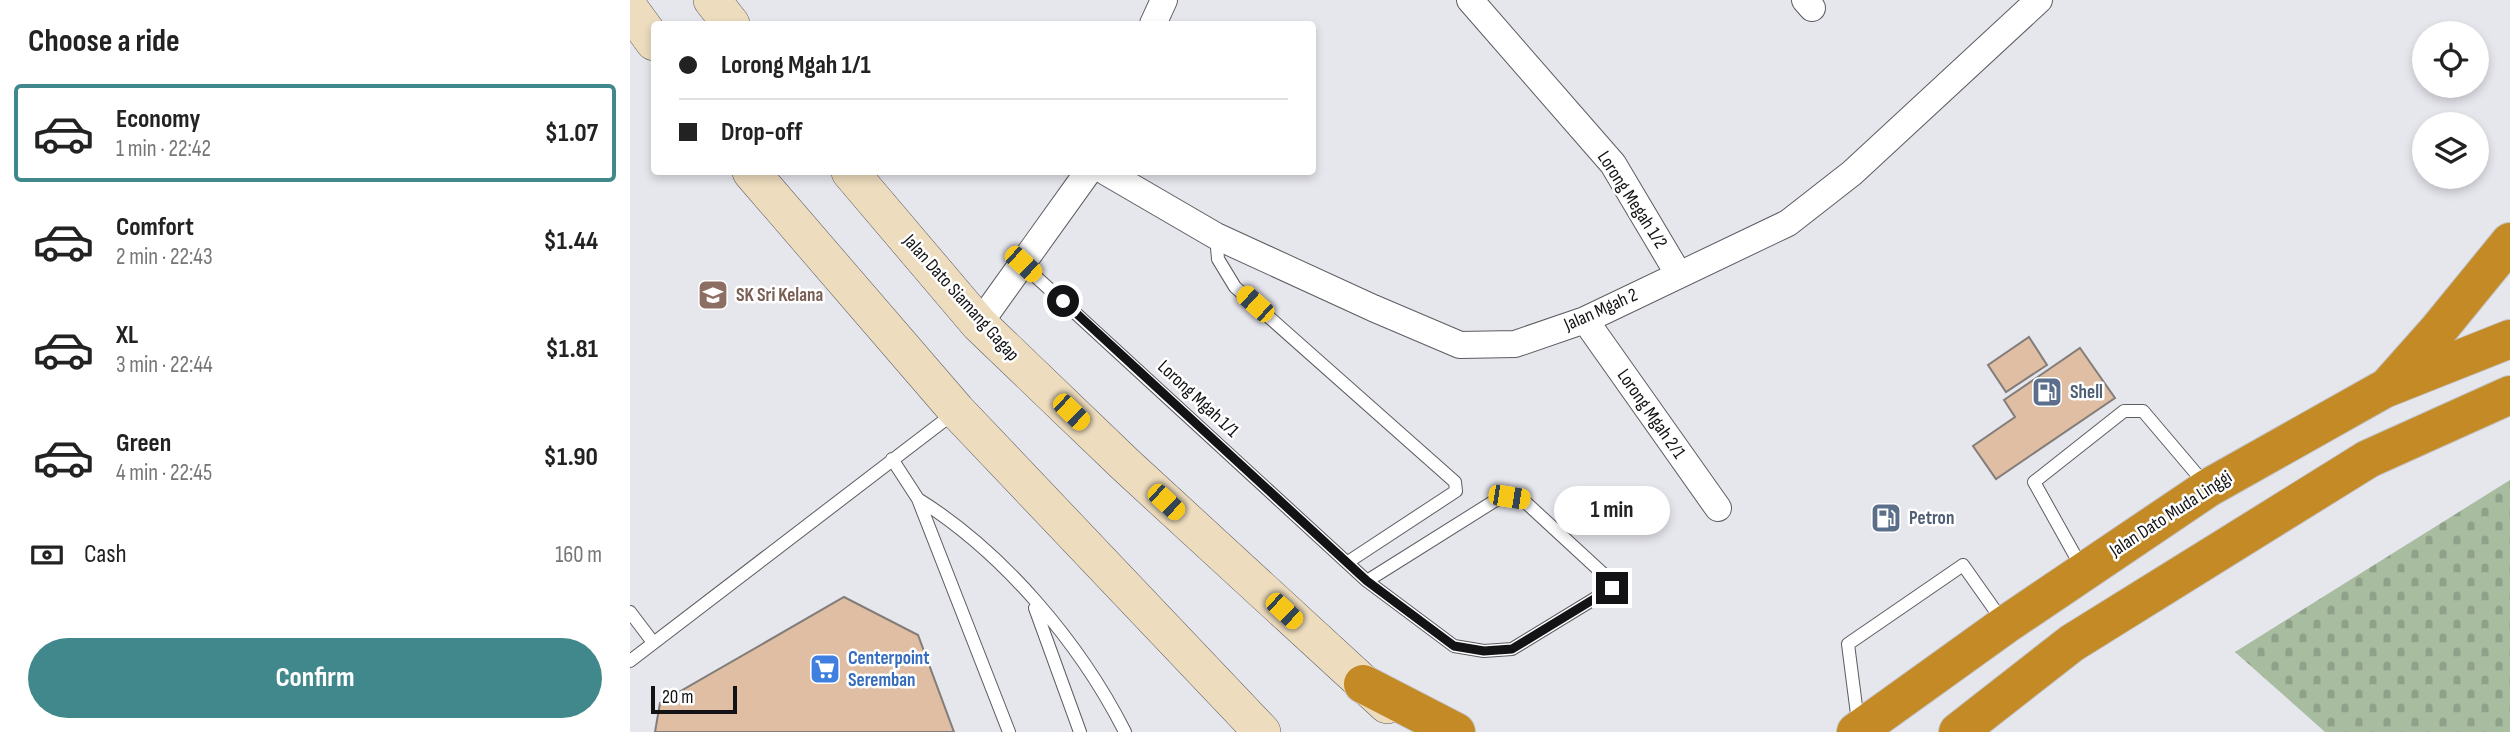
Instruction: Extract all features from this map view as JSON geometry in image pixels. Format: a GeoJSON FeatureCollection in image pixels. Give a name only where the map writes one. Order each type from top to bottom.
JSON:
{"type":"FeatureCollection","features":[{"type":"Feature","properties":{"kind":"highway"},"geometry":{"type":"LineString","coordinates":[[2384,389],[2439,329],[2510,242]]}},
{"type":"Feature","properties":{"kind":"highway","name":"Jalan Dato Muda Linggi"},"geometry":{"type":"LineString","coordinates":[[1857,731],[2005,625],[2208,488],[2384,389],[2510,339]]}},
{"type":"Feature","properties":{"kind":"highway"},"geometry":{"type":"LineString","coordinates":[[1958,732],[2072,643],[2368,459],[2510,396]]}},
{"type":"Feature","properties":{"kind":"highway"},"geometry":{"type":"LineString","coordinates":[[1363,684],[1456,732]]}},
{"type":"Feature","properties":{"kind":"main road"},"geometry":{"type":"LineString","coordinates":[[712,0],[729,21]]}},
{"type":"Feature","properties":{"kind":"main road"},"geometry":{"type":"LineString","coordinates":[[754,175],[957,411],[1262,732]]}},
{"type":"Feature","properties":{"kind":"main road","name":"Jalan Dato Siamang Gagap"},"geometry":{"type":"LineString","coordinates":[[853,175],[979,324],[1127,466],[1418,732]]}},
{"type":"Feature","properties":{"kind":"street"},"geometry":{"type":"LineString","coordinates":[[1154,21],[1164,0]]}},
{"type":"Feature","properties":{"kind":"street","name":"Lorong Megah 1/2"},"geometry":{"type":"LineString","coordinates":[[1470,0],[1613,164],[1679,275]]}},
{"type":"Feature","properties":{"kind":"street","name":"Jalan Mgah 2"},"geometry":{"type":"LineString","coordinates":[[1112,175],[1216,236],[1460,345],[1515,344],[1585,320],[1788,223],[1852,173],[2039,0]]}},
{"type":"Feature","properties":{"kind":"street"},"geometry":{"type":"LineString","coordinates":[[979,324],[1086,175]]}},
{"type":"Feature","properties":{"kind":"street","name":"Lorong Mgah 2/1"},"geometry":{"type":"LineString","coordinates":[[1585,320],[1718,508]]}},
{"type":"Feature","properties":{"kind":"lane"},"geometry":{"type":"LineString","coordinates":[[1216,236],[1218,260],[1235,287],[1455,482],[1456,491],[1348,562]]}},
{"type":"Feature","properties":{"kind":"lane","name":"Lorong Mgah 1/1"},"geometry":{"type":"LineString","coordinates":[[1023,264],[1367,581],[1454,646],[1484,651],[1512,649],[1612,588],[1612,582],[1523,499],[1509,497],[1496,500],[1367,581]]}},
{"type":"Feature","properties":{"kind":"lane"},"geometry":{"type":"LineString","coordinates":[[630,661],[652,641],[957,411]]}},
{"type":"Feature","properties":{"kind":"lane"},"geometry":{"type":"LineString","coordinates":[[2084,572],[2035,482],[2124,411],[2143,411],[2208,488]]}},
{"type":"Feature","properties":{"kind":"lane"},"geometry":{"type":"LineString","coordinates":[[892,459],[918,499],[1009,732]]}},
{"type":"Feature","properties":{"kind":"lane"},"geometry":{"type":"LineString","coordinates":[[918,499],[952,520],[1031,595],[1107,696],[1125,732]]}},
{"type":"Feature","properties":{"kind":"lane"},"geometry":{"type":"LineString","coordinates":[[1857,731],[1848,644],[1963,565],[2005,625]]}},
{"type":"Feature","properties":{"kind":"lane"},"geometry":{"type":"LineString","coordinates":[[1031,595],[1080,732]]}},
{"type":"Feature","properties":{"kind":"lane"},"geometry":{"type":"LineString","coordinates":[[630,612],[652,641]]}},
{"type":"Feature","properties":{"kind":"green space"},"geometry":{"type":"Polygon","coordinates":[[[2510,480],[2510,732],[2325,732],[2235,652],[2510,480]]]}},
{"type":"Feature","properties":{"kind":"building"},"geometry":{"type":"Polygon","coordinates":[[[2029,337],[2047,365],[2006,392],[1988,365],[2029,337]]]}},
{"type":"Feature","properties":{"kind":"building"},"geometry":{"type":"Polygon","coordinates":[[[2080,348],[2115,398],[1996,479],[1973,446],[2015,417],[2004,400],[2080,348]]]}},
{"type":"Feature","properties":{"kind":"building","name":"Centerpoint Seremban"},"geometry":{"type":"Polygon","coordinates":[[[844,597],[918,635],[954,732],[655,732],[660,703],[844,597]]]}},
{"type":"Feature","properties":{"kind":"place","name":"SK Sri Kelana"},"geometry":{"type":"Point","coordinates":[713,295]}},
{"type":"Feature","properties":{"kind":"place","name":"Shell"},"geometry":{"type":"Point","coordinates":[2047,392]}},
{"type":"Feature","properties":{"kind":"place","name":"Petron"},"geometry":{"type":"Point","coordinates":[1886,518]}},
{"type":"Feature","properties":{"kind":"place","name":"Centerpoint Seremban"},"geometry":{"type":"Point","coordinates":[825,669]}},
{"type":"Feature","properties":{"kind":"route"},"geometry":{"type":"LineString","coordinates":[[1063,301],[1367,581],[1454,646],[1484,651],[1512,649],[1612,588]]}}]}
